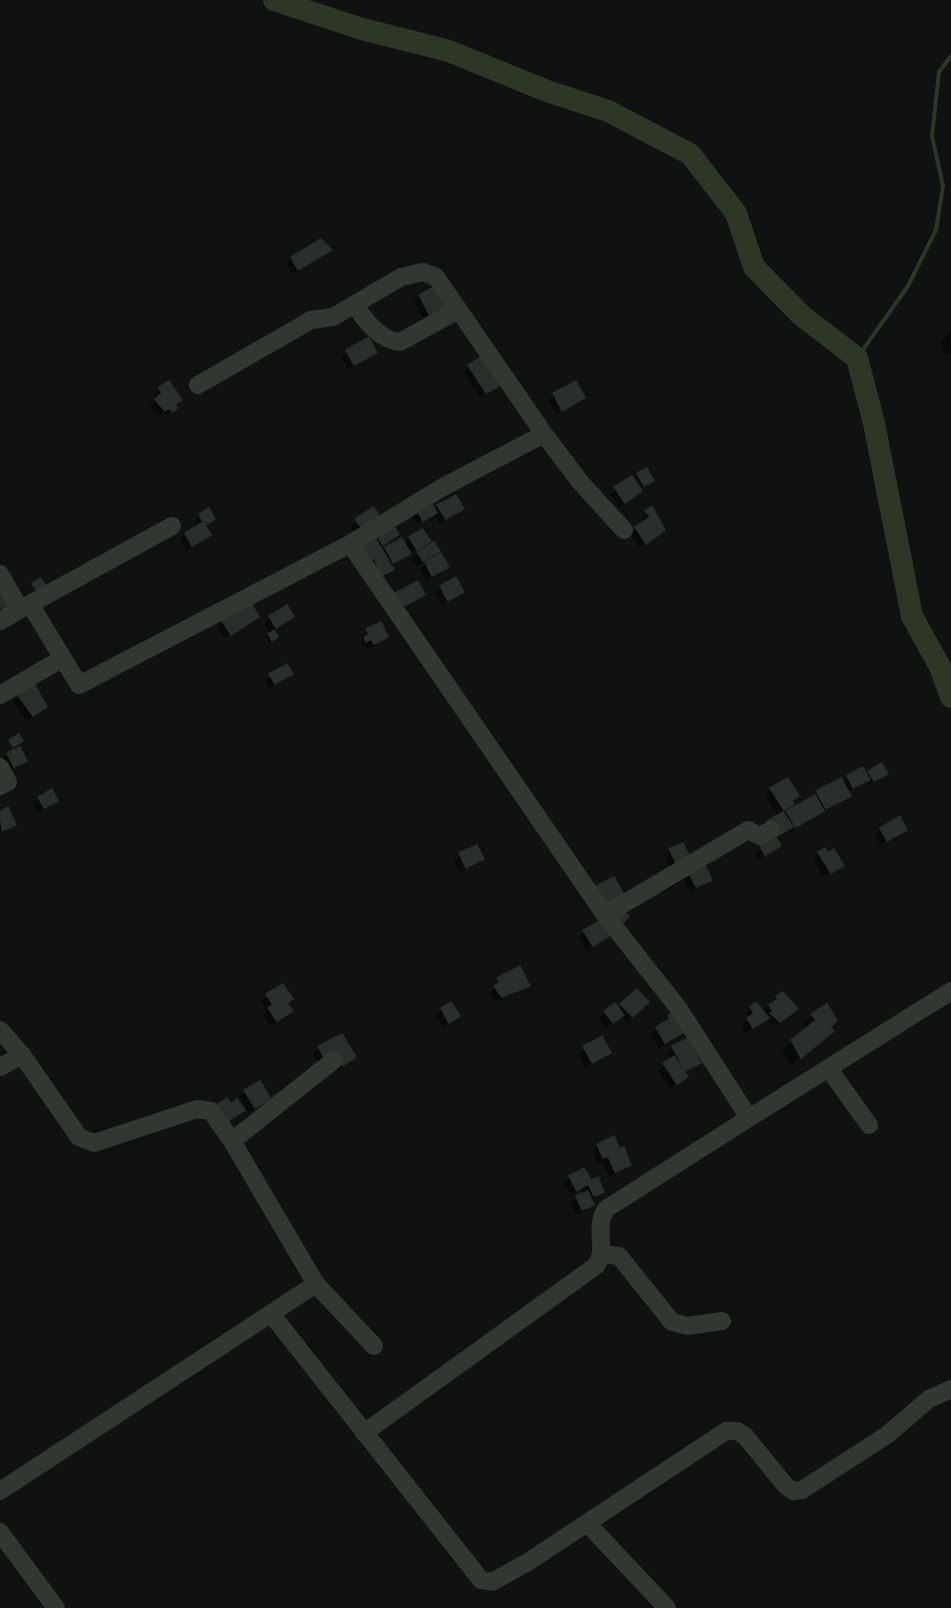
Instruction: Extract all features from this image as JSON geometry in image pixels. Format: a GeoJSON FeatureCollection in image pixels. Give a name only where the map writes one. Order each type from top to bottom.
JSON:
{"type":"FeatureCollection","features":[{"type":"Feature","properties":{"kind":"street"},"geometry":{"type":"LineString","coordinates":[[198,385],[311,320],[333,316],[401,277],[423,272],[436,277],[544,434],[581,483],[624,530]]}},
{"type":"Feature","properties":{"kind":"street"},"geometry":{"type":"LineString","coordinates":[[355,304],[369,325],[393,342],[400,342],[458,310]]}},
{"type":"Feature","properties":{"kind":"street"},"geometry":{"type":"LineString","coordinates":[[0,574],[63,658],[79,685],[350,544],[443,487],[544,434]]}},
{"type":"Feature","properties":{"kind":"street"},"geometry":{"type":"LineString","coordinates":[[0,621],[172,526]]}},
{"type":"Feature","properties":{"kind":"street"},"geometry":{"type":"LineString","coordinates":[[350,544],[605,915],[679,1009],[749,1118]]}},
{"type":"Feature","properties":{"kind":"street"},"geometry":{"type":"LineString","coordinates":[[0,695],[63,658]]}},
{"type":"Feature","properties":{"kind":"street"},"geometry":{"type":"LineString","coordinates":[[0,767],[8,782],[0,786]]}},
{"type":"Feature","properties":{"kind":"street"},"geometry":{"type":"LineString","coordinates":[[605,915],[748,830],[760,836],[771,830]]}},
{"type":"Feature","properties":{"kind":"street"},"geometry":{"type":"LineString","coordinates":[[364,1433],[597,1265],[600,1254],[599,1226],[606,1209],[951,991]]}},
{"type":"Feature","properties":{"kind":"street"},"geometry":{"type":"LineString","coordinates":[[0,1030],[22,1054],[79,1137],[94,1143],[197,1109],[210,1112],[232,1141],[316,1284],[374,1346]]}},
{"type":"Feature","properties":{"kind":"street"},"geometry":{"type":"LineString","coordinates":[[0,1067],[22,1054]]}},
{"type":"Feature","properties":{"kind":"street"},"geometry":{"type":"LineString","coordinates":[[232,1141],[334,1060]]}},
{"type":"Feature","properties":{"kind":"street"},"geometry":{"type":"LineString","coordinates":[[829,1069],[869,1125]]}},
{"type":"Feature","properties":{"kind":"street"},"geometry":{"type":"LineString","coordinates":[[600,1254],[619,1256],[672,1322],[688,1326],[722,1321]]}},
{"type":"Feature","properties":{"kind":"street"},"geometry":{"type":"LineString","coordinates":[[0,1491],[272,1315],[316,1284]]}},
{"type":"Feature","properties":{"kind":"street"},"geometry":{"type":"LineString","coordinates":[[272,1315],[481,1580],[492,1582],[587,1523],[726,1431],[737,1431],[745,1436],[786,1486],[793,1491],[802,1490],[887,1435],[929,1399],[951,1389]]}},
{"type":"Feature","properties":{"kind":"street"},"geometry":{"type":"LineString","coordinates":[[587,1523],[667,1608]]}},
{"type":"Feature","properties":{"kind":"street"},"geometry":{"type":"LineString","coordinates":[[0,1532],[56,1608]]}},
{"type":"Feature","properties":{"kind":"building"},"geometry":{"type":"Polygon","coordinates":[[[321,239],[332,250],[298,270],[291,257],[321,239]]]}},
{"type":"Feature","properties":{"kind":"building"},"geometry":{"type":"Polygon","coordinates":[[[438,285],[450,309],[431,318],[419,295],[438,285]]]}},
{"type":"Feature","properties":{"kind":"building"},"geometry":{"type":"Polygon","coordinates":[[[369,337],[377,353],[354,365],[346,350],[369,337]]]}},
{"type":"Feature","properties":{"kind":"building"},"geometry":{"type":"Polygon","coordinates":[[[483,356],[501,385],[486,393],[468,365],[483,356]]]}},
{"type":"Feature","properties":{"kind":"building"},"geometry":{"type":"Polygon","coordinates":[[[169,381],[182,400],[175,404],[177,409],[172,412],[170,408],[165,411],[155,399],[162,393],[158,388],[169,381]]]}},
{"type":"Feature","properties":{"kind":"building"},"geometry":{"type":"Polygon","coordinates":[[[576,381],[585,398],[562,411],[553,393],[576,381]]]}},
{"type":"Feature","properties":{"kind":"building"},"geometry":{"type":"Polygon","coordinates":[[[647,468],[654,481],[644,486],[637,473],[647,468]]]}},
{"type":"Feature","properties":{"kind":"building"},"geometry":{"type":"Polygon","coordinates":[[[632,476],[642,491],[625,503],[614,487],[632,476]]]}},
{"type":"Feature","properties":{"kind":"building"},"geometry":{"type":"Polygon","coordinates":[[[456,495],[464,509],[446,519],[437,505],[456,495]]]}},
{"type":"Feature","properties":{"kind":"building"},"geometry":{"type":"Polygon","coordinates":[[[431,502],[437,513],[423,521],[417,510],[431,502]]]}},
{"type":"Feature","properties":{"kind":"building"},"geometry":{"type":"Polygon","coordinates":[[[652,506],[665,530],[646,544],[635,527],[650,517],[645,511],[652,506]]]}},
{"type":"Feature","properties":{"kind":"building"},"geometry":{"type":"Polygon","coordinates":[[[373,507],[380,516],[362,529],[355,519],[373,507]]]}},
{"type":"Feature","properties":{"kind":"building"},"geometry":{"type":"Polygon","coordinates":[[[209,508],[215,519],[205,525],[211,535],[192,546],[185,533],[203,522],[199,514],[209,508]]]}},
{"type":"Feature","properties":{"kind":"building"},"geometry":{"type":"Polygon","coordinates":[[[391,522],[399,534],[383,545],[375,533],[391,522]]]}},
{"type":"Feature","properties":{"kind":"building"},"geometry":{"type":"Polygon","coordinates":[[[422,529],[431,541],[417,550],[409,537],[422,529]]]}},
{"type":"Feature","properties":{"kind":"building"},"geometry":{"type":"Polygon","coordinates":[[[374,536],[394,570],[381,576],[375,561],[377,557],[370,561],[359,544],[374,536]]]}},
{"type":"Feature","properties":{"kind":"building"},"geometry":{"type":"Polygon","coordinates":[[[402,538],[411,554],[393,563],[385,547],[402,538]]]}},
{"type":"Feature","properties":{"kind":"building"},"geometry":{"type":"Polygon","coordinates":[[[434,542],[440,551],[423,561],[417,552],[434,542]]]}},
{"type":"Feature","properties":{"kind":"building"},"geometry":{"type":"Polygon","coordinates":[[[441,553],[449,567],[432,576],[425,562],[441,553]]]}},
{"type":"Feature","properties":{"kind":"building"},"geometry":{"type":"Polygon","coordinates":[[[456,577],[464,592],[448,601],[440,586],[456,577]]]}},
{"type":"Feature","properties":{"kind":"building"},"geometry":{"type":"Polygon","coordinates":[[[41,578],[48,590],[39,595],[32,583],[41,578]]]}},
{"type":"Feature","properties":{"kind":"building"},"geometry":{"type":"Polygon","coordinates":[[[418,581],[425,595],[400,608],[393,594],[418,581]]]}},
{"type":"Feature","properties":{"kind":"building"},"geometry":{"type":"Polygon","coordinates":[[[6,589],[15,603],[3,611],[0,605],[0,592],[6,589]]]}},
{"type":"Feature","properties":{"kind":"building"},"geometry":{"type":"Polygon","coordinates":[[[251,603],[259,617],[231,635],[222,621],[251,603]]]}},
{"type":"Feature","properties":{"kind":"building"},"geometry":{"type":"Polygon","coordinates":[[[287,605],[294,617],[276,628],[269,616],[287,605]]]}},
{"type":"Feature","properties":{"kind":"building"},"geometry":{"type":"Polygon","coordinates":[[[381,622],[388,637],[374,644],[371,639],[366,642],[364,637],[369,634],[366,629],[381,622]]]}},
{"type":"Feature","properties":{"kind":"building"},"geometry":{"type":"Polygon","coordinates":[[[274,630],[278,637],[272,641],[268,634],[274,630]]]}},
{"type":"Feature","properties":{"kind":"building"},"geometry":{"type":"Polygon","coordinates":[[[287,664],[293,674],[275,684],[269,674],[287,664]]]}},
{"type":"Feature","properties":{"kind":"building"},"geometry":{"type":"Polygon","coordinates":[[[34,683],[47,707],[33,716],[17,694],[34,683]]]}},
{"type":"Feature","properties":{"kind":"building"},"geometry":{"type":"Polygon","coordinates":[[[19,734],[23,741],[13,747],[9,740],[19,734]]]}},
{"type":"Feature","properties":{"kind":"building"},"geometry":{"type":"Polygon","coordinates":[[[20,747],[27,761],[14,767],[7,753],[20,747]]]}},
{"type":"Feature","properties":{"kind":"building"},"geometry":{"type":"Polygon","coordinates":[[[882,763],[888,774],[874,781],[868,771],[882,763]]]}},
{"type":"Feature","properties":{"kind":"building"},"geometry":{"type":"Polygon","coordinates":[[[863,767],[870,780],[853,788],[847,775],[863,767]]]}},
{"type":"Feature","properties":{"kind":"building"},"geometry":{"type":"Polygon","coordinates":[[[788,778],[799,796],[792,800],[794,804],[784,810],[770,788],[788,778]]]}},
{"type":"Feature","properties":{"kind":"building"},"geometry":{"type":"Polygon","coordinates":[[[841,778],[851,796],[826,809],[816,791],[841,778]]]}},
{"type":"Feature","properties":{"kind":"building"},"geometry":{"type":"Polygon","coordinates":[[[52,789],[58,801],[44,808],[38,797],[52,789]]]}},
{"type":"Feature","properties":{"kind":"building"},"geometry":{"type":"Polygon","coordinates":[[[815,795],[824,811],[796,827],[786,811],[815,795]]]}},
{"type":"Feature","properties":{"kind":"building"},"geometry":{"type":"Polygon","coordinates":[[[8,807],[16,825],[2,831],[0,811],[8,807]]]}},
{"type":"Feature","properties":{"kind":"building"},"geometry":{"type":"Polygon","coordinates":[[[783,812],[793,827],[776,837],[781,846],[765,855],[760,846],[775,834],[767,821],[783,812]]]}},
{"type":"Feature","properties":{"kind":"building"},"geometry":{"type":"Polygon","coordinates":[[[900,816],[907,830],[887,841],[880,828],[900,816]]]}},
{"type":"Feature","properties":{"kind":"building"},"geometry":{"type":"Polygon","coordinates":[[[683,843],[689,856],[676,863],[669,849],[683,843]]]}},
{"type":"Feature","properties":{"kind":"building"},"geometry":{"type":"Polygon","coordinates":[[[477,845],[484,859],[466,868],[459,853],[477,845]]]}},
{"type":"Feature","properties":{"kind":"building"},"geometry":{"type":"Polygon","coordinates":[[[825,848],[828,853],[834,849],[844,866],[831,873],[818,852],[825,848]]]}},
{"type":"Feature","properties":{"kind":"building"},"geometry":{"type":"Polygon","coordinates":[[[704,863],[712,880],[696,887],[688,871],[704,863]]]}},
{"type":"Feature","properties":{"kind":"building"},"geometry":{"type":"Polygon","coordinates":[[[614,877],[625,897],[605,907],[595,886],[614,877]]]}},
{"type":"Feature","properties":{"kind":"building"},"geometry":{"type":"Polygon","coordinates":[[[624,911],[629,917],[622,923],[617,918],[624,911]]]}},
{"type":"Feature","properties":{"kind":"building"},"geometry":{"type":"Polygon","coordinates":[[[603,919],[612,934],[593,946],[583,930],[603,919]]]}},
{"type":"Feature","properties":{"kind":"building"},"geometry":{"type":"Polygon","coordinates":[[[520,966],[530,986],[502,997],[494,986],[499,983],[497,978],[520,966]]]}},
{"type":"Feature","properties":{"kind":"building"},"geometry":{"type":"Polygon","coordinates":[[[283,984],[293,999],[287,1003],[293,1011],[277,1021],[268,1008],[273,1005],[266,994],[283,984]]]}},
{"type":"Feature","properties":{"kind":"building"},"geometry":{"type":"Polygon","coordinates":[[[637,989],[649,1002],[633,1017],[620,1004],[637,989]]]}},
{"type":"Feature","properties":{"kind":"building"},"geometry":{"type":"Polygon","coordinates":[[[783,992],[798,1009],[780,1022],[770,1013],[773,1011],[769,1005],[778,999],[776,996],[783,992]]]}},
{"type":"Feature","properties":{"kind":"building"},"geometry":{"type":"Polygon","coordinates":[[[451,1002],[460,1016],[449,1023],[441,1008],[451,1002]]]}},
{"type":"Feature","properties":{"kind":"building"},"geometry":{"type":"Polygon","coordinates":[[[756,1002],[769,1018],[753,1028],[747,1018],[754,1014],[750,1007],[756,1002]]]}},
{"type":"Feature","properties":{"kind":"building"},"geometry":{"type":"Polygon","coordinates":[[[615,1003],[624,1015],[613,1023],[604,1011],[615,1003]]]}},
{"type":"Feature","properties":{"kind":"building"},"geometry":{"type":"Polygon","coordinates":[[[827,1004],[837,1021],[830,1027],[834,1031],[801,1058],[791,1040],[816,1020],[811,1014],[827,1004]]]}},
{"type":"Feature","properties":{"kind":"building"},"geometry":{"type":"Polygon","coordinates":[[[677,1010],[688,1030],[665,1043],[656,1027],[670,1019],[668,1016],[677,1010]]]}},
{"type":"Feature","properties":{"kind":"building"},"geometry":{"type":"Polygon","coordinates":[[[342,1034],[356,1057],[343,1066],[336,1055],[325,1060],[318,1046],[342,1034]]]}},
{"type":"Feature","properties":{"kind":"building"},"geometry":{"type":"Polygon","coordinates":[[[602,1036],[611,1053],[592,1063],[583,1046],[602,1036]]]}},
{"type":"Feature","properties":{"kind":"building"},"geometry":{"type":"Polygon","coordinates":[[[688,1038],[701,1063],[685,1071],[672,1046],[688,1038]]]}},
{"type":"Feature","properties":{"kind":"building"},"geometry":{"type":"Polygon","coordinates":[[[674,1056],[688,1077],[677,1084],[663,1063],[674,1056]]]}},
{"type":"Feature","properties":{"kind":"building"},"geometry":{"type":"Polygon","coordinates":[[[260,1081],[271,1099],[255,1108],[244,1090],[260,1081]]]}},
{"type":"Feature","properties":{"kind":"building"},"geometry":{"type":"Polygon","coordinates":[[[227,1098],[231,1104],[237,1099],[245,1110],[229,1121],[218,1104],[227,1098]]]}},
{"type":"Feature","properties":{"kind":"building"},"geometry":{"type":"Polygon","coordinates":[[[614,1136],[620,1149],[624,1147],[631,1165],[615,1172],[608,1156],[603,1158],[597,1144],[614,1136]]]}},
{"type":"Feature","properties":{"kind":"building"},"geometry":{"type":"Polygon","coordinates":[[[584,1168],[591,1180],[598,1177],[604,1192],[594,1196],[588,1184],[577,1191],[569,1176],[584,1168]]]}},
{"type":"Feature","properties":{"kind":"building"},"geometry":{"type":"Polygon","coordinates":[[[588,1191],[594,1205],[582,1210],[576,1196],[588,1191]]]}},
{"type":"Feature","properties":{"kind":"waterway"},"geometry":{"type":"LineString","coordinates":[[274,0],[362,29],[449,51],[547,91],[608,111],[690,154],[736,213],[754,267],[801,315],[857,358],[874,423],[912,616],[940,667],[951,697]]}},
{"type":"Feature","properties":{"kind":"waterway"},"geometry":{"type":"LineString","coordinates":[[857,358],[908,286],[936,230],[943,186],[932,136],[939,72],[951,56]]}}]}
